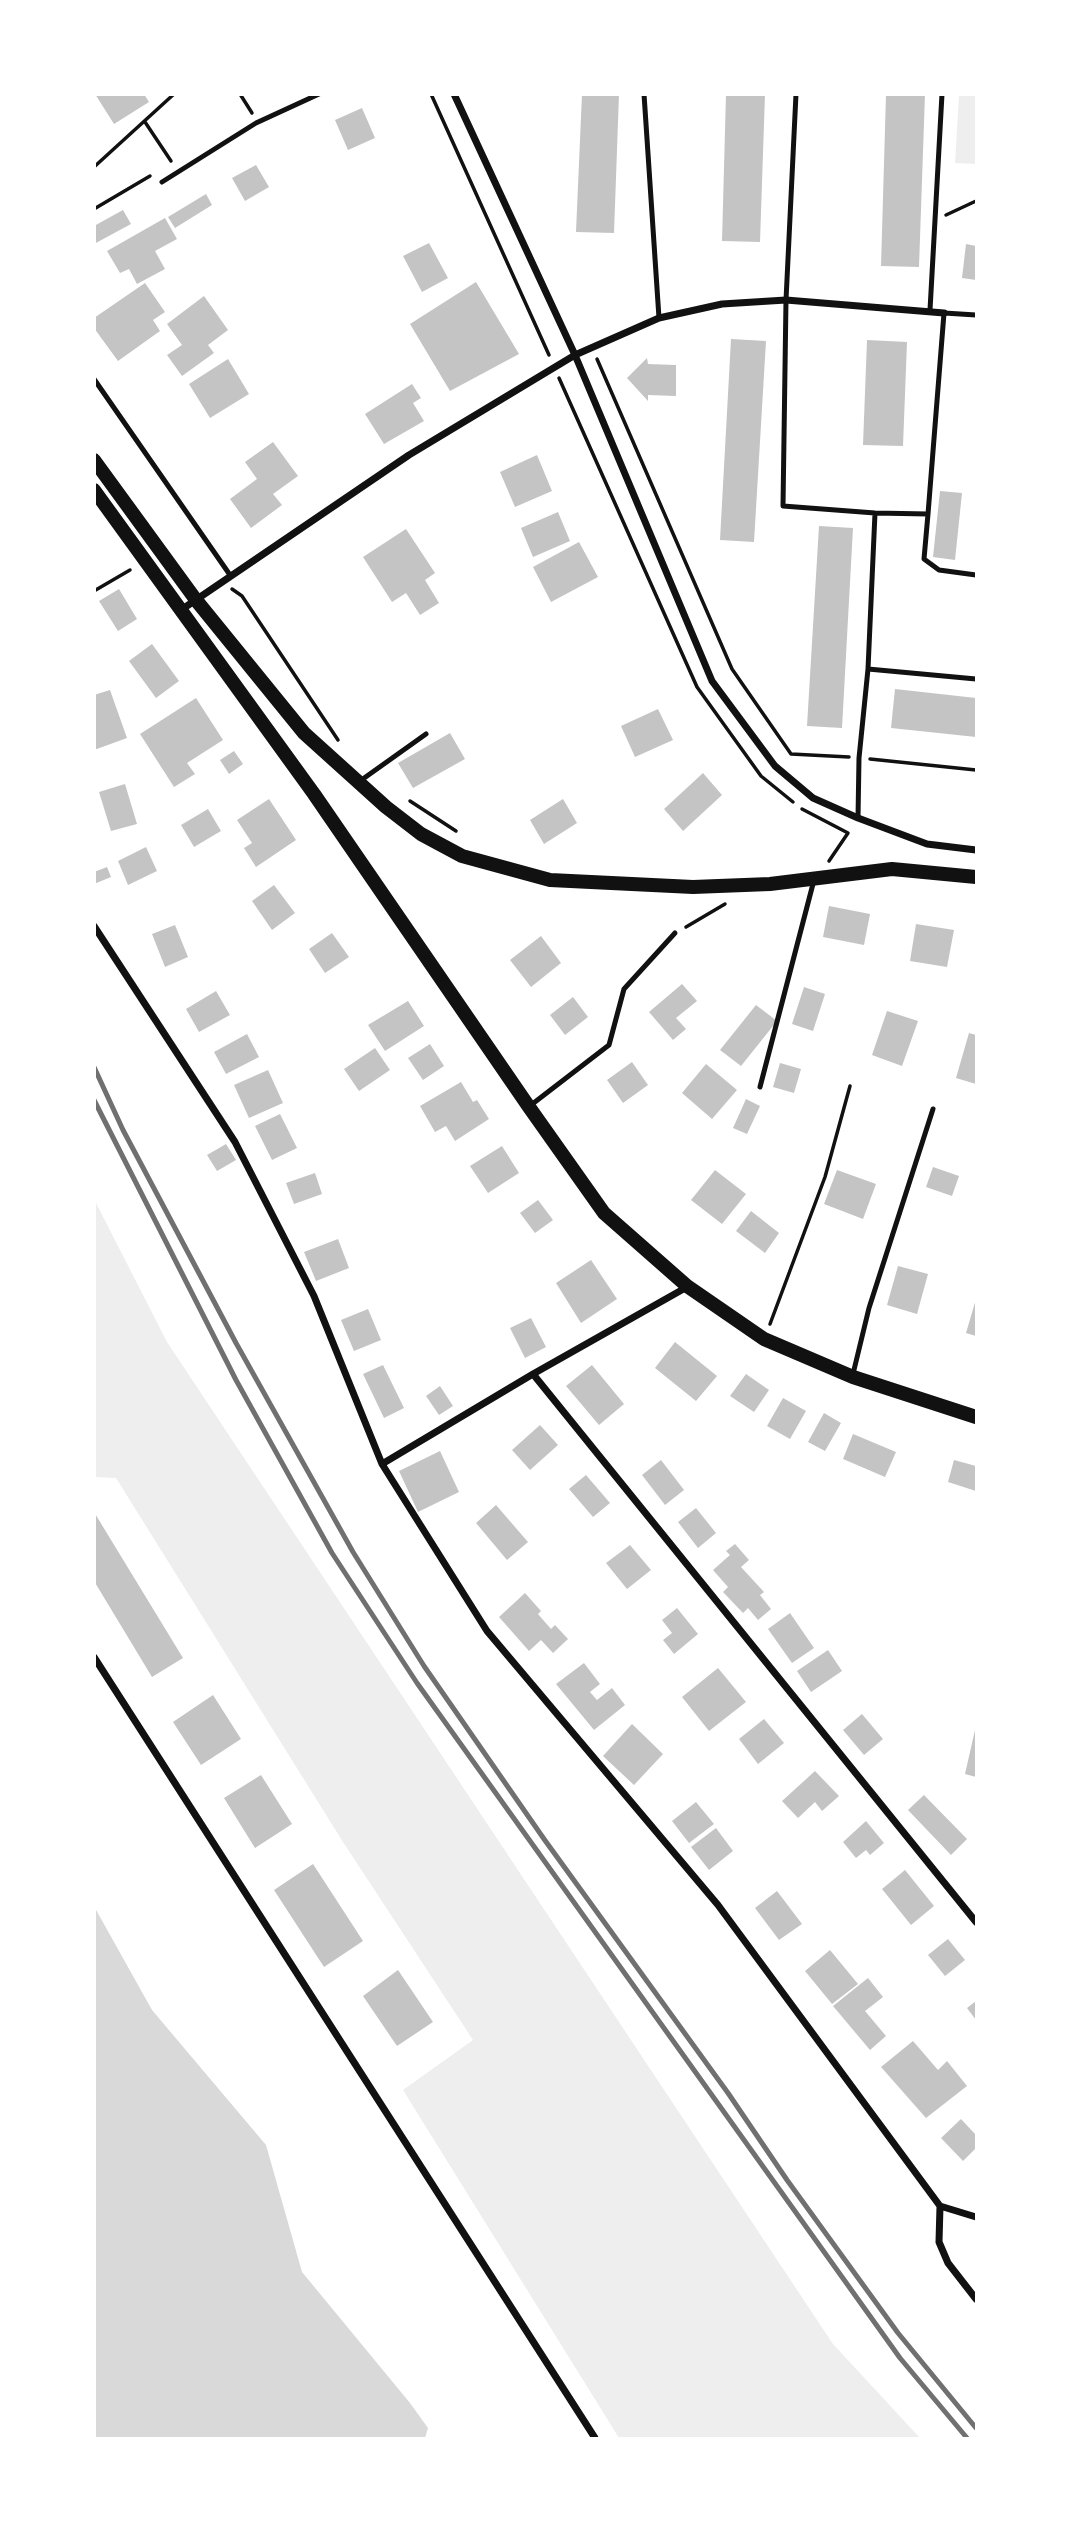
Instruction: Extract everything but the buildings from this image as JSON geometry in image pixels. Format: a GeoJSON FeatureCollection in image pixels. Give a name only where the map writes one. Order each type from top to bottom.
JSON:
{"type":"FeatureCollection","features":[{"type":"Feature","properties":{"kind":"main road"},"geometry":{"type":"LineString","coordinates":[[94,460],[195,600],[304,733],[421,834],[462,856],[550,880],[693,887],[770,884],[892,869],[976,877]]}},
{"type":"Feature","properties":{"kind":"main road"},"geometry":{"type":"LineString","coordinates":[[94,490],[314,794],[604,1213],[687,1286],[765,1339],[853,1377],[976,1417]]}},
{"type":"Feature","properties":{"kind":"street"},"geometry":{"type":"LineString","coordinates":[[453,94],[575,355],[712,681],[775,765],[813,798],[927,844],[976,850]]}},
{"type":"Feature","properties":{"kind":"street"},"geometry":{"type":"LineString","coordinates":[[181,610],[409,455],[575,355],[659,318],[722,304],[786,300],[944,313]]}},
{"type":"Feature","properties":{"kind":"street"},"geometry":{"type":"LineString","coordinates":[[94,926],[235,1142],[314,1296],[382,1464],[487,1631],[718,1905],[940,2206],[976,2217]]}},
{"type":"Feature","properties":{"kind":"street"},"geometry":{"type":"LineString","coordinates":[[382,1464],[687,1286]]}},
{"type":"Feature","properties":{"kind":"street"},"geometry":{"type":"LineString","coordinates":[[533,1374],[976,1922]]}},
{"type":"Feature","properties":{"kind":"street"},"geometry":{"type":"LineString","coordinates":[[94,1657],[595,2438]]}},
{"type":"Feature","properties":{"kind":"street"},"geometry":{"type":"LineString","coordinates":[[940,2206],[939,2242],[948,2263],[976,2299]]}},
{"type":"Feature","properties":{"kind":"lane"},"geometry":{"type":"LineString","coordinates":[[162,182],[256,123],[319,94]]}},
{"type":"Feature","properties":{"kind":"lane"},"geometry":{"type":"LineString","coordinates":[[644,94],[659,318]]}},
{"type":"Feature","properties":{"kind":"lane"},"geometry":{"type":"LineString","coordinates":[[796,94],[786,300],[783,506],[928,514]]}},
{"type":"Feature","properties":{"kind":"lane"},"geometry":{"type":"LineString","coordinates":[[930,310],[942,94]]}},
{"type":"Feature","properties":{"kind":"lane"},"geometry":{"type":"LineString","coordinates":[[976,315],[944,313],[924,559],[939,570],[976,575]]}},
{"type":"Feature","properties":{"kind":"lane"},"geometry":{"type":"LineString","coordinates":[[94,379],[230,575]]}},
{"type":"Feature","properties":{"kind":"lane"},"geometry":{"type":"LineString","coordinates":[[858,818],[859,758],[868,668],[875,513]]}},
{"type":"Feature","properties":{"kind":"lane"},"geometry":{"type":"LineString","coordinates":[[868,668],[976,679]]}},
{"type":"Feature","properties":{"kind":"lane"},"geometry":{"type":"LineString","coordinates":[[359,783],[426,734]]}},
{"type":"Feature","properties":{"kind":"lane"},"geometry":{"type":"LineString","coordinates":[[760,1087],[815,877]]}},
{"type":"Feature","properties":{"kind":"lane"},"geometry":{"type":"LineString","coordinates":[[529,1107],[609,1045],[624,989],[675,933]]}},
{"type":"Feature","properties":{"kind":"lane"},"geometry":{"type":"LineString","coordinates":[[853,1377],[869,1308],[933,1110]]}},
{"type":"Feature","properties":{"kind":"path"},"geometry":{"type":"LineString","coordinates":[[94,167],[174,94]]}},
{"type":"Feature","properties":{"kind":"path"},"geometry":{"type":"LineString","coordinates":[[240,94],[253,115]]}},
{"type":"Feature","properties":{"kind":"path"},"geometry":{"type":"LineString","coordinates":[[145,122],[172,163]]}},
{"type":"Feature","properties":{"kind":"path"},"geometry":{"type":"LineString","coordinates":[[935,220],[976,201]]}},
{"type":"Feature","properties":{"kind":"path"},"geometry":{"type":"LineString","coordinates":[[592,347],[732,669],[791,754],[976,770]]}},
{"type":"Feature","properties":{"kind":"path"},"geometry":{"type":"LineString","coordinates":[[94,591],[132,569]]}},
{"type":"Feature","properties":{"kind":"path"},"geometry":{"type":"LineString","coordinates":[[222,582],[242,596],[340,741]]}},
{"type":"Feature","properties":{"kind":"path"},"geometry":{"type":"LineString","coordinates":[[400,795],[464,836]]}},
{"type":"Feature","properties":{"kind":"path"},"geometry":{"type":"LineString","coordinates":[[675,933],[729,901]]}},
{"type":"Feature","properties":{"kind":"path"},"geometry":{"type":"LineString","coordinates":[[765,1339],[825,1177],[850,1086]]}},
{"type":"Feature","properties":{"kind":"shaded area"},"geometry":{"type":"Polygon","coordinates":[[[959,95],[976,95],[976,164],[955,163],[959,95]]]}},
{"type":"Feature","properties":{"kind":"shaded area"},"geometry":{"type":"Polygon","coordinates":[[[95,1201],[167,1342],[833,2344],[920,2438],[619,2438],[403,2090],[473,2040],[343,1842],[116,1478],[95,1477],[95,1201]]]}},
{"type":"Feature","properties":{"kind":"shaded area"},"geometry":{"type":"Polygon","coordinates":[[[95,1908],[152,2010],[266,2145],[302,2272],[410,2403],[428,2428],[425,2438],[95,2438],[95,1908]]]}},
{"type":"Feature","properties":{"kind":"railway"},"geometry":{"type":"LineString","coordinates":[[94,1067],[123,1130],[236,1343],[353,1552],[424,1666],[787,2180],[898,2333],[976,2428]]}},
{"type":"Feature","properties":{"kind":"railway"},"geometry":{"type":"LineString","coordinates":[[94,1100],[236,1380],[332,1553],[417,1683],[900,2358],[967,2438]]}}]}
